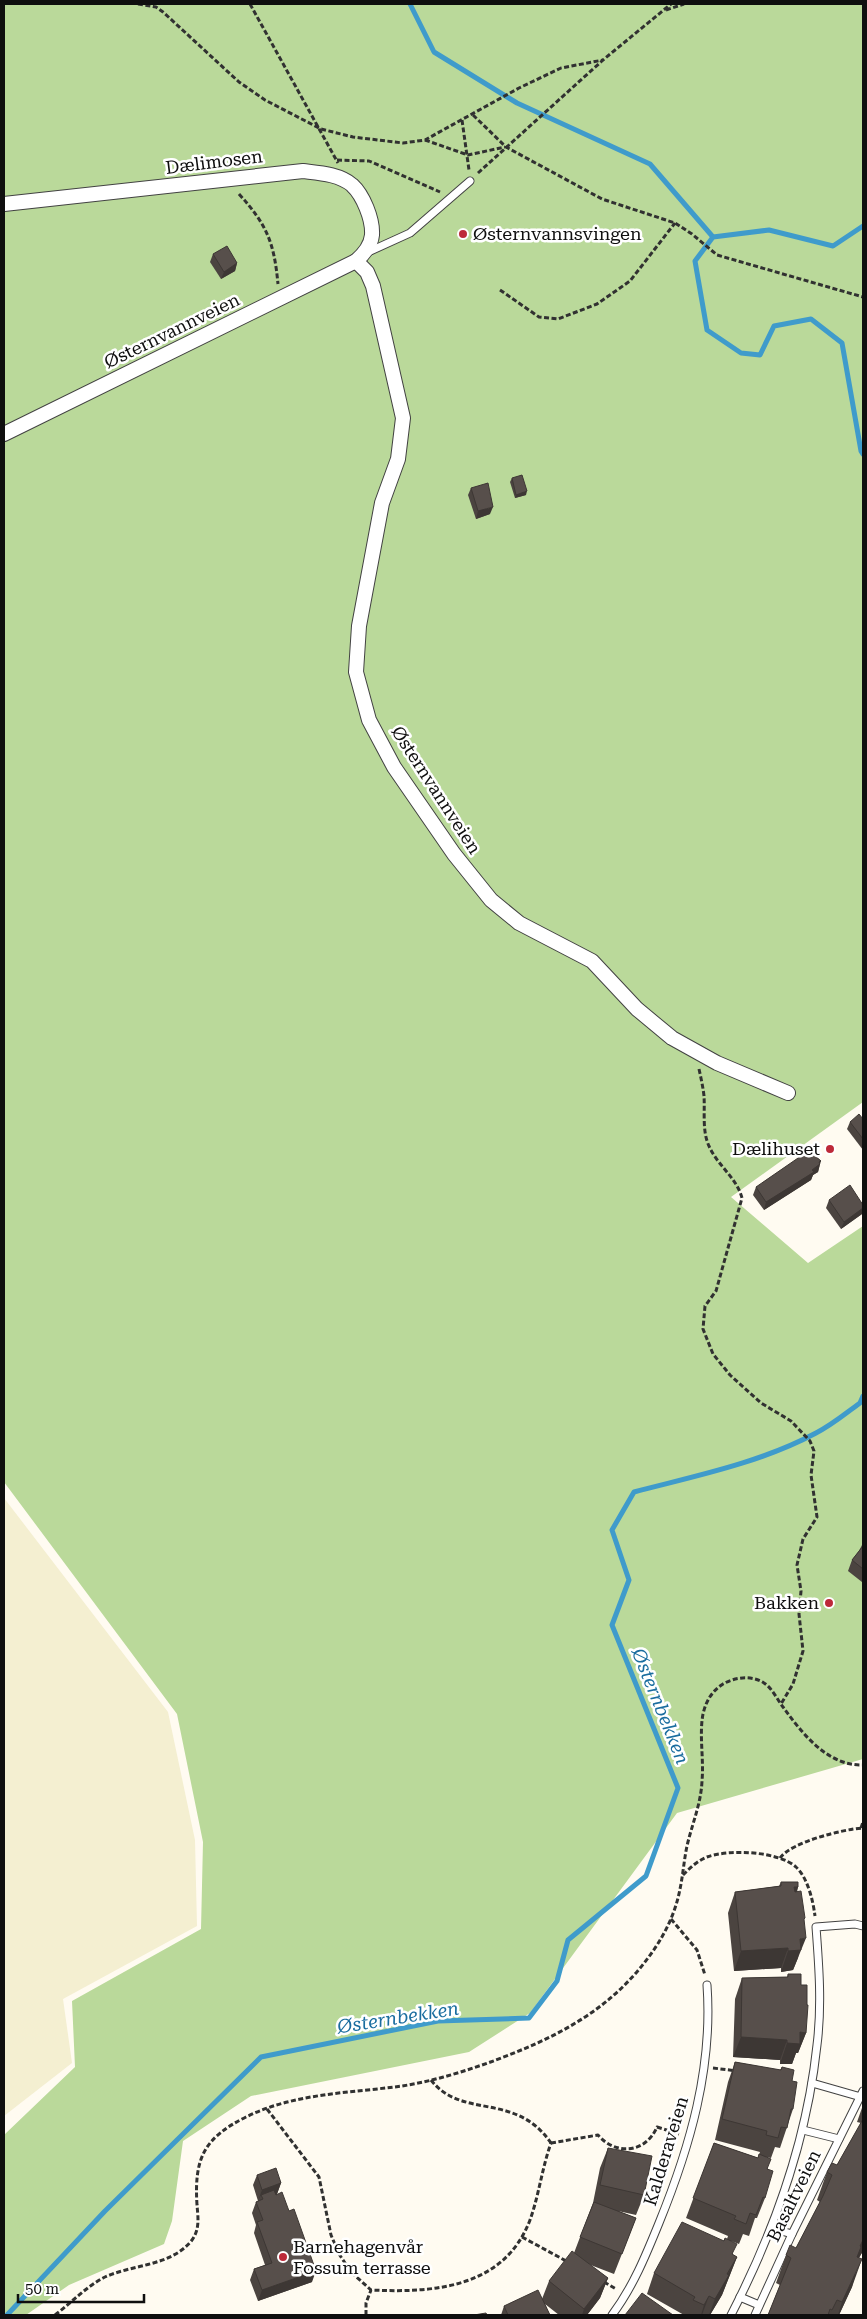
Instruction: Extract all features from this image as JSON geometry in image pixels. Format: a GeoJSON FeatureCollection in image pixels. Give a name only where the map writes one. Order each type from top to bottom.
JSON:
{"type":"FeatureCollection","features":[{"type":"Feature","properties":{"kind":"street","name":"Dælimosen"},"geometry":{"type":"LineString","coordinates":[[4,204],[303,170],[332,175],[351,185]]}},
{"type":"Feature","properties":{"kind":"street"},"geometry":{"type":"LineString","coordinates":[[351,185],[363,202],[369,218],[372,236],[360,257]]}},
{"type":"Feature","properties":{"kind":"street","name":"Østernvannveien"},"geometry":{"type":"LineString","coordinates":[[4,434],[279,300],[360,257],[373,286],[404,418],[398,459],[382,503],[359,626],[356,672],[369,720],[394,767],[454,854],[491,900],[519,923],[592,961],[648,1018],[672,1038],[716,1063],[788,1093]]}},
{"type":"Feature","properties":{"kind":"lane"},"geometry":{"type":"LineString","coordinates":[[360,257],[410,233],[470,180]]}},
{"type":"Feature","properties":{"kind":"lane"},"geometry":{"type":"LineString","coordinates":[[731,2315],[771,2228],[803,2130],[812,2083],[819,2011],[816,1927],[855,1924],[863,1926]]}},
{"type":"Feature","properties":{"kind":"lane","name":"Kalderaveien"},"geometry":{"type":"LineString","coordinates":[[612,2315],[643,2263],[679,2171],[699,2100],[705,2067],[708,2045],[707,1985]]}},
{"type":"Feature","properties":{"kind":"lane"},"geometry":{"type":"LineString","coordinates":[[812,2083],[862,2094]]}},
{"type":"Feature","properties":{"kind":"lane","name":"Basaltveien"},"geometry":{"type":"LineString","coordinates":[[755,2315],[792,2234],[862,2094]]}},
{"type":"Feature","properties":{"kind":"lane"},"geometry":{"type":"LineString","coordinates":[[803,2130],[839,2139]]}},
{"type":"Feature","properties":{"kind":"lane"},"geometry":{"type":"LineString","coordinates":[[771,2228],[792,2234]]}},
{"type":"Feature","properties":{"kind":"lane"},"geometry":{"type":"LineString","coordinates":[[740,2297],[759,2305]]}},
{"type":"Feature","properties":{"kind":"path"},"geometry":{"type":"LineString","coordinates":[[138,4],[156,7],[163,12],[239,82],[266,100],[321,129],[353,137],[403,144],[425,140],[474,115],[519,88],[561,68],[603,60]]}},
{"type":"Feature","properties":{"kind":"path"},"geometry":{"type":"LineString","coordinates":[[250,4],[351,185]]}},
{"type":"Feature","properties":{"kind":"path"},"geometry":{"type":"LineString","coordinates":[[470,180],[603,60],[672,4]]}},
{"type":"Feature","properties":{"kind":"path"},"geometry":{"type":"LineString","coordinates":[[663,11],[684,4]]}},
{"type":"Feature","properties":{"kind":"path"},"geometry":{"type":"LineString","coordinates":[[474,115],[506,147],[602,198],[675,224],[692,234],[717,255],[863,297]]}},
{"type":"Feature","properties":{"kind":"path"},"geometry":{"type":"LineString","coordinates":[[462,120],[470,180]]}},
{"type":"Feature","properties":{"kind":"path"},"geometry":{"type":"LineString","coordinates":[[425,140],[468,155],[506,147]]}},
{"type":"Feature","properties":{"kind":"path"},"geometry":{"type":"LineString","coordinates":[[328,163],[337,160],[370,161],[420,181],[451,197]]}},
{"type":"Feature","properties":{"kind":"path"},"geometry":{"type":"LineString","coordinates":[[227,180],[259,216],[267,232],[276,263],[279,300]]}},
{"type":"Feature","properties":{"kind":"path"},"geometry":{"type":"LineString","coordinates":[[500,290],[539,317],[558,319],[566,316],[597,304],[630,281],[675,224]]}},
{"type":"Feature","properties":{"kind":"path"},"geometry":{"type":"LineString","coordinates":[[695,1051],[704,1095],[705,1134],[708,1146],[722,1168],[737,1184],[742,1198],[716,1291],[705,1306],[703,1329],[713,1354],[747,1393],[791,1421],[810,1441],[814,1451],[811,1475],[817,1517],[803,1539],[797,1564],[801,1591],[799,1614],[804,1651],[793,1684],[781,1704]]}},
{"type":"Feature","properties":{"kind":"path"},"geometry":{"type":"LineString","coordinates":[[55,2315],[101,2279],[120,2272],[150,2266],[186,2246],[197,2230],[197,2174],[200,2159],[206,2146],[217,2135],[237,2122],[267,2109],[315,2097],[431,2080],[480,2066],[537,2044],[585,2018],[636,1974],[655,1947],[671,1919],[683,1876],[688,1843],[701,1799],[703,1716],[707,1701],[724,1684],[747,1678],[762,1681],[801,1730],[830,1756],[849,1764],[863,1765]]}},
{"type":"Feature","properties":{"kind":"path"},"geometry":{"type":"LineString","coordinates":[[780,1858],[787,1850],[799,1844],[862,1828],[863,1822]]}},
{"type":"Feature","properties":{"kind":"path"},"geometry":{"type":"LineString","coordinates":[[683,1876],[695,1864],[712,1855],[741,1853],[780,1858],[800,1872],[814,1908]]}},
{"type":"Feature","properties":{"kind":"path"},"geometry":{"type":"LineString","coordinates":[[671,1919],[697,1950],[703,1964],[707,1985]]}},
{"type":"Feature","properties":{"kind":"path"},"geometry":{"type":"LineString","coordinates":[[705,2067],[744,2071]]}},
{"type":"Feature","properties":{"kind":"path"},"geometry":{"type":"LineString","coordinates":[[431,2080],[440,2090],[453,2098],[510,2111],[524,2117],[539,2128],[551,2143]]}},
{"type":"Feature","properties":{"kind":"path"},"geometry":{"type":"LineString","coordinates":[[267,2109],[319,2177],[331,2235],[339,2254],[350,2272],[371,2290],[433,2287],[476,2278],[490,2271],[504,2260],[522,2237],[535,2205],[551,2143]]}},
{"type":"Feature","properties":{"kind":"path"},"geometry":{"type":"LineString","coordinates":[[551,2143],[598,2135],[611,2146],[630,2149],[648,2142],[656,2128],[665,2130]]}},
{"type":"Feature","properties":{"kind":"path"},"geometry":{"type":"LineString","coordinates":[[522,2237],[574,2266]]}},
{"type":"Feature","properties":{"kind":"path"},"geometry":{"type":"LineString","coordinates":[[600,2280],[626,2294]]}},
{"type":"Feature","properties":{"kind":"path"},"geometry":{"type":"LineString","coordinates":[[366,2315],[366,2303],[371,2290]]}},
{"type":"Feature","properties":{"kind":"shaded area"},"geometry":{"type":"Polygon","coordinates":[[[4,1498],[168,1712],[195,1840],[197,1926],[63,1999],[72,2063],[4,2116],[4,1498]]]}},
{"type":"Feature","properties":{"kind":"green space"},"geometry":{"type":"Polygon","coordinates":[[[4,4],[863,4],[863,1102],[731,1197],[808,1263],[863,1226],[863,1759],[677,1813],[530,2013],[469,2052],[251,2096],[183,2141],[172,2221],[164,2244],[69,2285],[26,2315],[4,2315],[4,2135],[75,2067],[72,2001],[201,1929],[203,1842],[177,1714],[4,1482],[4,4]]]}},
{"type":"Feature","properties":{"kind":"building"},"geometry":{"type":"Polygon","coordinates":[[[227,246],[237,263],[224,272],[213,254],[227,246]]]}},
{"type":"Feature","properties":{"kind":"building"},"geometry":{"type":"Polygon","coordinates":[[[522,475],[527,491],[516,495],[512,478],[522,475]]]}},
{"type":"Feature","properties":{"kind":"building"},"geometry":{"type":"Polygon","coordinates":[[[488,483],[493,507],[478,511],[471,488],[488,483]]]}},
{"type":"Feature","properties":{"kind":"building"},"geometry":{"type":"Polygon","coordinates":[[[859,1114],[863,1119],[863,1139],[850,1122],[859,1114]]]}},
{"type":"Feature","properties":{"kind":"building"},"geometry":{"type":"Polygon","coordinates":[[[814,1147],[818,1152],[814,1155],[821,1161],[812,1170],[814,1172],[766,1202],[756,1187],[814,1147]]]}},
{"type":"Feature","properties":{"kind":"building"},"geometry":{"type":"Polygon","coordinates":[[[850,1185],[863,1208],[844,1222],[829,1200],[850,1185]]]}},
{"type":"Feature","properties":{"kind":"building"},"geometry":{"type":"Polygon","coordinates":[[[863,1546],[863,1569],[852,1560],[863,1546]]]}},
{"type":"Feature","properties":{"kind":"building"},"geometry":{"type":"Polygon","coordinates":[[[781,1882],[798,1882],[798,1887],[794,1887],[795,1892],[801,1891],[806,1938],[800,1939],[801,1950],[788,1951],[788,1948],[741,1951],[735,1892],[781,1886],[781,1882]]]}},
{"type":"Feature","properties":{"kind":"building"},"geometry":{"type":"Polygon","coordinates":[[[788,1974],[801,1974],[801,1985],[807,1985],[806,2033],[800,2032],[800,2044],[787,2043],[787,2040],[741,2037],[742,1978],[788,1977],[788,1974]]]}},
{"type":"Feature","properties":{"kind":"building"},"geometry":{"type":"Polygon","coordinates":[[[735,2062],[781,2070],[782,2067],[794,2070],[792,2081],[797,2082],[793,2109],[791,2109],[787,2128],[781,2127],[778,2138],[766,2135],[767,2131],[722,2119],[735,2062]]]}},
{"type":"Feature","properties":{"kind":"building"},"geometry":{"type":"Polygon","coordinates":[[[863,2119],[863,2240],[857,2257],[862,2259],[842,2302],[837,2300],[828,2315],[768,2315],[791,2258],[786,2255],[790,2245],[796,2248],[832,2175],[827,2172],[832,2163],[837,2165],[863,2119]]]}},
{"type":"Feature","properties":{"kind":"building"},"geometry":{"type":"Polygon","coordinates":[[[714,2143],[758,2158],[759,2154],[771,2159],[767,2169],[773,2171],[765,2198],[763,2197],[756,2215],[750,2213],[746,2224],[734,2219],[736,2216],[693,2198],[714,2143]]]}},
{"type":"Feature","properties":{"kind":"building"},"geometry":{"type":"Polygon","coordinates":[[[608,2148],[652,2156],[644,2195],[600,2185],[608,2148]]]}},
{"type":"Feature","properties":{"kind":"building"},"geometry":{"type":"Polygon","coordinates":[[[276,2168],[281,2183],[262,2190],[257,2175],[276,2168]]]}},
{"type":"Feature","properties":{"kind":"building"},"geometry":{"type":"Polygon","coordinates":[[[274,2190],[276,2195],[282,2192],[289,2211],[294,2209],[316,2271],[262,2290],[254,2269],[272,2263],[257,2222],[263,2220],[256,2202],[263,2199],[261,2195],[274,2190]]]}},
{"type":"Feature","properties":{"kind":"building"},"geometry":{"type":"Polygon","coordinates":[[[594,2202],[636,2218],[622,2254],[580,2237],[594,2202]]]}},
{"type":"Feature","properties":{"kind":"building"},"geometry":{"type":"Polygon","coordinates":[[[682,2222],[724,2241],[725,2238],[737,2244],[732,2254],[737,2257],[727,2274],[729,2275],[715,2299],[709,2296],[704,2305],[693,2300],[695,2297],[654,2273],[682,2222]]]}},
{"type":"Feature","properties":{"kind":"building"},"geometry":{"type":"Polygon","coordinates":[[[572,2251],[608,2278],[584,2309],[549,2281],[572,2251]]]}},
{"type":"Feature","properties":{"kind":"building"},"geometry":{"type":"Polygon","coordinates":[[[538,2290],[550,2315],[508,2315],[504,2306],[538,2290]]]}},
{"type":"Feature","properties":{"kind":"building"},"geometry":{"type":"Polygon","coordinates":[[[642,2293],[673,2315],[625,2315],[642,2293]]]}},
{"type":"Feature","properties":{"kind":"waterway"},"geometry":{"type":"LineString","coordinates":[[410,4],[434,52],[517,103],[650,164],[713,237]]}},
{"type":"Feature","properties":{"kind":"waterway","name":"Østernbekken"},"geometry":{"type":"LineString","coordinates":[[863,226],[833,246],[769,230],[713,237],[695,261],[707,330],[741,353],[760,355],[774,326],[811,319],[842,343],[863,454]]}},
{"type":"Feature","properties":{"kind":"waterway","name":"Østernbekken"},"geometry":{"type":"LineString","coordinates":[[7,2315],[105,2211],[261,2057],[438,2021],[529,2018],[557,1981],[568,1940],[646,1876],[678,1788],[612,1625],[629,1580],[612,1530],[634,1492],[727,1468],[773,1453],[822,1430],[860,1403],[863,1396]]}},
{"type":"Feature","properties":{"kind":"place","name":"Østernvannsvingen"},"geometry":{"type":"Point","coordinates":[463,234]}},
{"type":"Feature","properties":{"kind":"place","name":"Dælihuset"},"geometry":{"type":"Point","coordinates":[830,1149]}},
{"type":"Feature","properties":{"kind":"place","name":"Bakken"},"geometry":{"type":"Point","coordinates":[829,1603]}},
{"type":"Feature","properties":{"kind":"place","name":"Barnehagenvår Fossum terrasse"},"geometry":{"type":"Point","coordinates":[283,2257]}}]}
